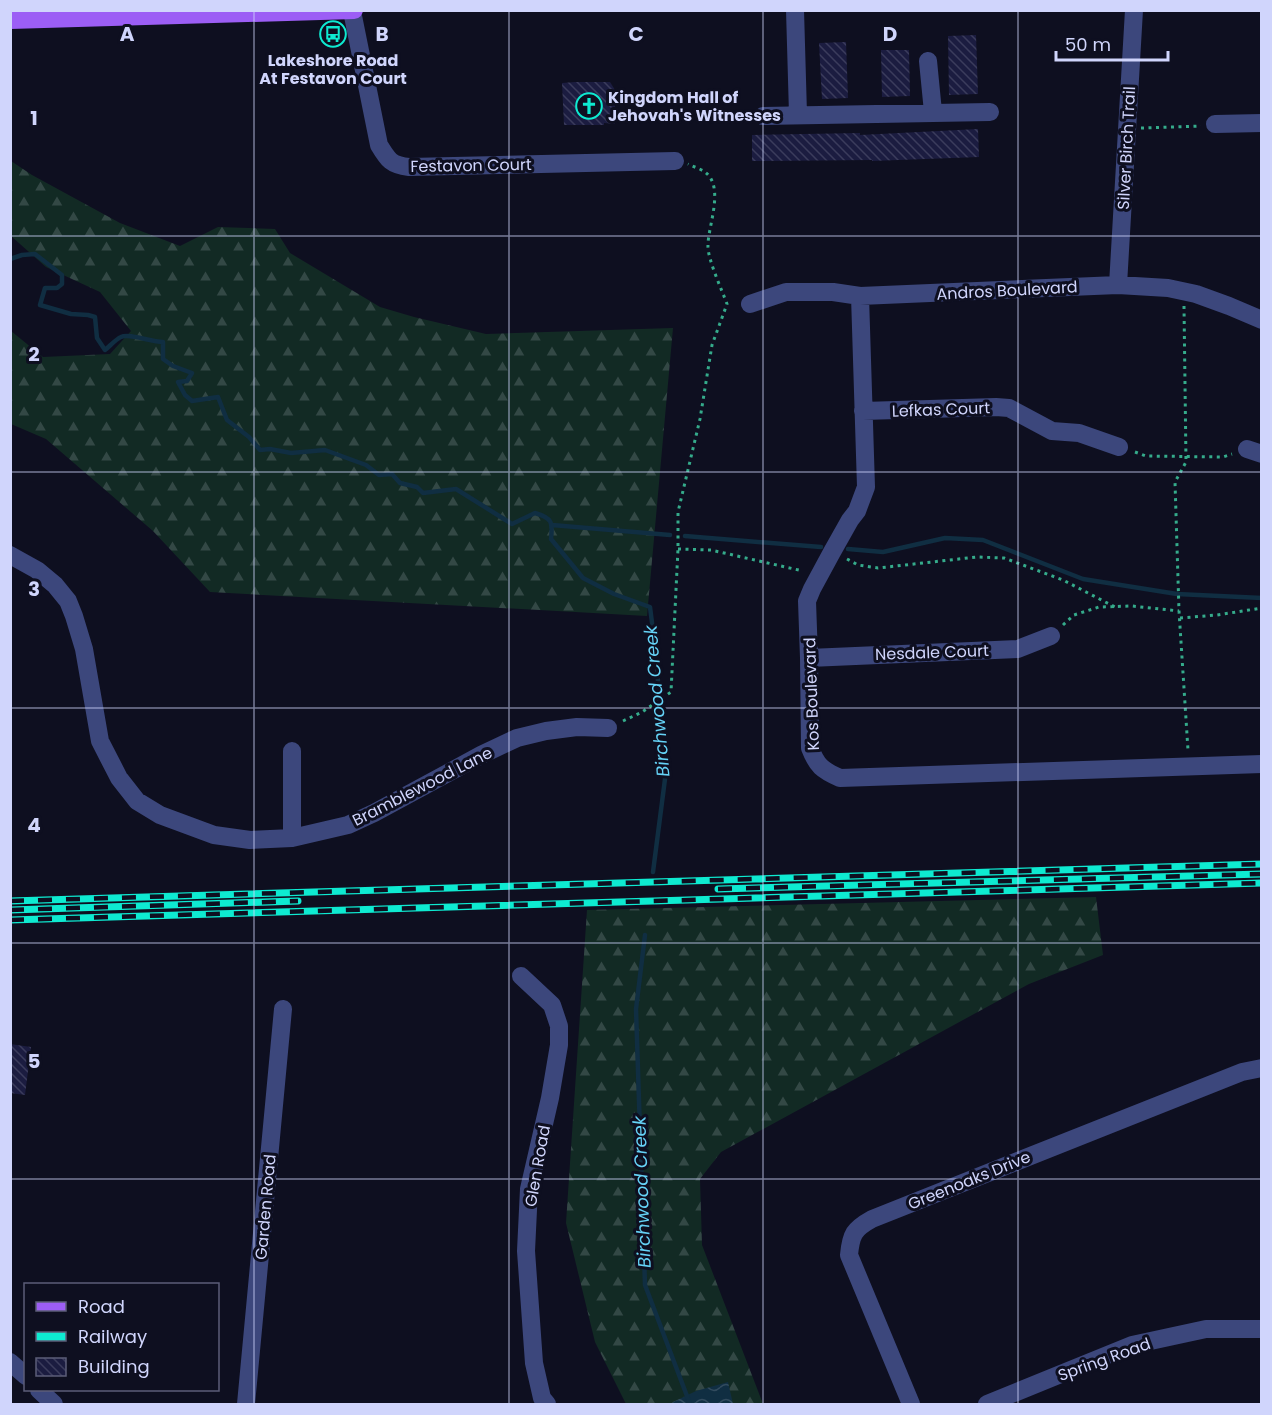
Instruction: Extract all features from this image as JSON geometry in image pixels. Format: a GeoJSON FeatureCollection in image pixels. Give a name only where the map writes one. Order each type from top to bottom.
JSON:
{"type":"FeatureCollection","features":[{"type":"Feature","properties":{"kind":"main road"},"geometry":{"type":"LineString","coordinates":[[10,20],[154,13],[353,10]]}},
{"type":"Feature","properties":{"kind":"street","name":"Festavon Court"},"geometry":{"type":"LineString","coordinates":[[353,10],[379,145],[386,157],[396,166],[675,161]]}},
{"type":"Feature","properties":{"kind":"street"},"geometry":{"type":"LineString","coordinates":[[795,10],[798,114]]}},
{"type":"Feature","properties":{"kind":"street","name":"Silver Birch Trail"},"geometry":{"type":"LineString","coordinates":[[1119,285],[1134,10]]}},
{"type":"Feature","properties":{"kind":"street"},"geometry":{"type":"LineString","coordinates":[[928,61],[933,112]]}},
{"type":"Feature","properties":{"kind":"street"},"geometry":{"type":"LineString","coordinates":[[763,116],[990,112]]}},
{"type":"Feature","properties":{"kind":"street"},"geometry":{"type":"LineString","coordinates":[[1215,124],[1262,123]]}},
{"type":"Feature","properties":{"kind":"street","name":"Andros Boulevard"},"geometry":{"type":"LineString","coordinates":[[750,304],[786,292],[833,292],[860,296],[1119,285],[1168,288],[1196,294],[1262,320]]}},
{"type":"Feature","properties":{"kind":"street","name":"Kos Boulevard"},"geometry":{"type":"LineString","coordinates":[[860,296],[866,487],[857,511],[819,575],[807,601],[810,748],[820,768],[840,778],[1262,764]]}},
{"type":"Feature","properties":{"kind":"street","name":"Lefkas Court"},"geometry":{"type":"LineString","coordinates":[[863,411],[1009,408],[1052,431],[1079,433],[1119,447]]}},
{"type":"Feature","properties":{"kind":"street","name":"Bramblewood Lane"},"geometry":{"type":"LineString","coordinates":[[10,555],[37,570],[55,585],[68,601],[84,649],[100,741],[119,778],[137,801],[160,815],[214,835],[250,840],[292,838],[348,825],[517,738],[577,727],[608,728]]}},
{"type":"Feature","properties":{"kind":"street","name":"Nesdale Court"},"geometry":{"type":"LineString","coordinates":[[809,658],[1018,649],[1051,636]]}},
{"type":"Feature","properties":{"kind":"street"},"geometry":{"type":"LineString","coordinates":[[292,752],[292,838]]}},
{"type":"Feature","properties":{"kind":"street","name":"Glen Road"},"geometry":{"type":"LineString","coordinates":[[521,976],[552,1005],[558,1026],[558,1045],[550,1098],[530,1189],[526,1251],[534,1363],[542,1398],[547,1404]]}},
{"type":"Feature","properties":{"kind":"street","name":"Garden Road"},"geometry":{"type":"LineString","coordinates":[[246,1404],[283,1009]]}},
{"type":"Feature","properties":{"kind":"street","name":"Greenoaks Drive"},"geometry":{"type":"LineString","coordinates":[[911,1404],[849,1255],[850,1239],[860,1225],[872,1218],[1231,1077],[1262,1068]]}},
{"type":"Feature","properties":{"kind":"street","name":"Spring Road"},"geometry":{"type":"LineString","coordinates":[[987,1404],[1132,1345],[1206,1329],[1262,1329]]}},
{"type":"Feature","properties":{"kind":"street"},"geometry":{"type":"LineString","coordinates":[[10,1362],[24,1374]]}},
{"type":"Feature","properties":{"kind":"street"},"geometry":{"type":"LineString","coordinates":[[41,1391],[54,1404]]}},
{"type":"Feature","properties":{"kind":"path"},"geometry":{"type":"LineString","coordinates":[[1127,128],[1190,127],[1215,124]]}},
{"type":"Feature","properties":{"kind":"path"},"geometry":{"type":"LineString","coordinates":[[608,728],[642,712],[672,692],[678,512],[700,419],[712,345],[727,304],[707,247],[716,200],[711,180],[706,173],[686,163],[675,161]]}},
{"type":"Feature","properties":{"kind":"path"},"geometry":{"type":"LineString","coordinates":[[1184,292],[1185,462],[1175,482],[1179,618],[1189,766]]}},
{"type":"Feature","properties":{"kind":"path"},"geometry":{"type":"LineString","coordinates":[[1119,447],[1146,456],[1223,457],[1254,451]]}},
{"type":"Feature","properties":{"kind":"path"},"geometry":{"type":"LineString","coordinates":[[678,549],[711,550],[819,575]]}},
{"type":"Feature","properties":{"kind":"path"},"geometry":{"type":"LineString","coordinates":[[832,552],[858,565],[878,568],[977,557],[1004,558],[1063,580],[1115,607]]}},
{"type":"Feature","properties":{"kind":"path"},"geometry":{"type":"LineString","coordinates":[[1051,636],[1074,615],[1099,608],[1132,606],[1179,611]]}},
{"type":"Feature","properties":{"kind":"path"},"geometry":{"type":"LineString","coordinates":[[1179,618],[1262,608]]}},
{"type":"Feature","properties":{"kind":"green space"},"geometry":{"type":"Polygon","coordinates":[[[11,161],[120,223],[180,246],[218,227],[275,229],[290,253],[380,307],[414,317],[486,334],[673,328],[647,616],[210,592],[153,531],[46,439],[11,424],[11,331],[43,357],[110,354],[131,331],[100,292],[46,267],[11,236],[11,161]]]}},
{"type":"Feature","properties":{"kind":"green space"},"geometry":{"type":"Polygon","coordinates":[[[1096,897],[1103,955],[1029,984],[721,1152],[700,1179],[702,1245],[763,1404],[626,1404],[595,1342],[566,1223],[587,910],[1096,897]]]}},
{"type":"Feature","properties":{"kind":"water"},"geometry":{"type":"Polygon","coordinates":[[[728,1382],[733,1404],[671,1404],[696,1391],[728,1382]]]}},
{"type":"Feature","properties":{"kind":"building"},"geometry":{"type":"Polygon","coordinates":[[[976,35],[978,94],[949,95],[948,36],[976,35]]]}},
{"type":"Feature","properties":{"kind":"building"},"geometry":{"type":"Polygon","coordinates":[[[846,42],[848,98],[822,99],[819,43],[846,42]]]}},
{"type":"Feature","properties":{"kind":"building"},"geometry":{"type":"Polygon","coordinates":[[[881,50],[909,50],[910,96],[882,97],[881,50]]]}},
{"type":"Feature","properties":{"kind":"building","name":"Kingdom Hall of Jehovah's Witnesses"},"geometry":{"type":"Polygon","coordinates":[[[610,82],[615,90],[615,124],[564,125],[562,83],[610,82]]]}},
{"type":"Feature","properties":{"kind":"building"},"geometry":{"type":"Polygon","coordinates":[[[978,129],[979,157],[872,161],[752,161],[752,135],[860,133],[860,135],[978,129]]]}},
{"type":"Feature","properties":{"kind":"building"},"geometry":{"type":"Polygon","coordinates":[[[10,1044],[31,1047],[25,1095],[10,1093],[10,1044]]]}},
{"type":"Feature","properties":{"kind":"waterway","name":"Birchwood Creek"},"geometry":{"type":"LineString","coordinates":[[10,259],[35,254],[62,275],[62,284],[57,288],[45,288],[40,305],[71,314],[95,317],[97,338],[105,350],[117,339],[125,336],[163,342],[163,359],[173,366],[192,373],[187,381],[178,382],[185,395],[192,401],[218,397],[227,420],[249,437],[260,450],[270,449],[291,453],[325,450],[366,465],[379,475],[392,474],[400,483],[417,487],[423,493],[456,489],[512,524],[535,513],[541,515],[550,522],[551,539],[583,578],[614,594],[650,607],[656,654],[665,779],[653,872]]}},
{"type":"Feature","properties":{"kind":"waterway"},"geometry":{"type":"LineString","coordinates":[[552,525],[670,535]]}},
{"type":"Feature","properties":{"kind":"waterway"},"geometry":{"type":"LineString","coordinates":[[685,536],[821,547]]}},
{"type":"Feature","properties":{"kind":"waterway"},"geometry":{"type":"LineString","coordinates":[[848,549],[883,552],[945,538],[983,540],[1083,579],[1177,594],[1262,598]]}},
{"type":"Feature","properties":{"kind":"waterway","name":"Birchwood Creek"},"geometry":{"type":"LineString","coordinates":[[645,935],[636,1009],[645,1285],[690,1404]]}},
{"type":"Feature","properties":{"kind":"railway"},"geometry":{"type":"LineString","coordinates":[[10,901],[1262,864]]}},
{"type":"Feature","properties":{"kind":"railway"},"geometry":{"type":"LineString","coordinates":[[718,889],[1262,874]]}},
{"type":"Feature","properties":{"kind":"railway"},"geometry":{"type":"LineString","coordinates":[[10,920],[1262,883]]}},
{"type":"Feature","properties":{"kind":"railway"},"geometry":{"type":"LineString","coordinates":[[10,910],[298,901]]}},
{"type":"Feature","properties":{"kind":"place","name":"Lakeshore Road At Festavon Court"},"geometry":{"type":"Point","coordinates":[333,34]}},
{"type":"Feature","properties":{"kind":"place","name":"Kingdom Hall of Jehovah's Witnesses"},"geometry":{"type":"Point","coordinates":[589,106]}}]}
